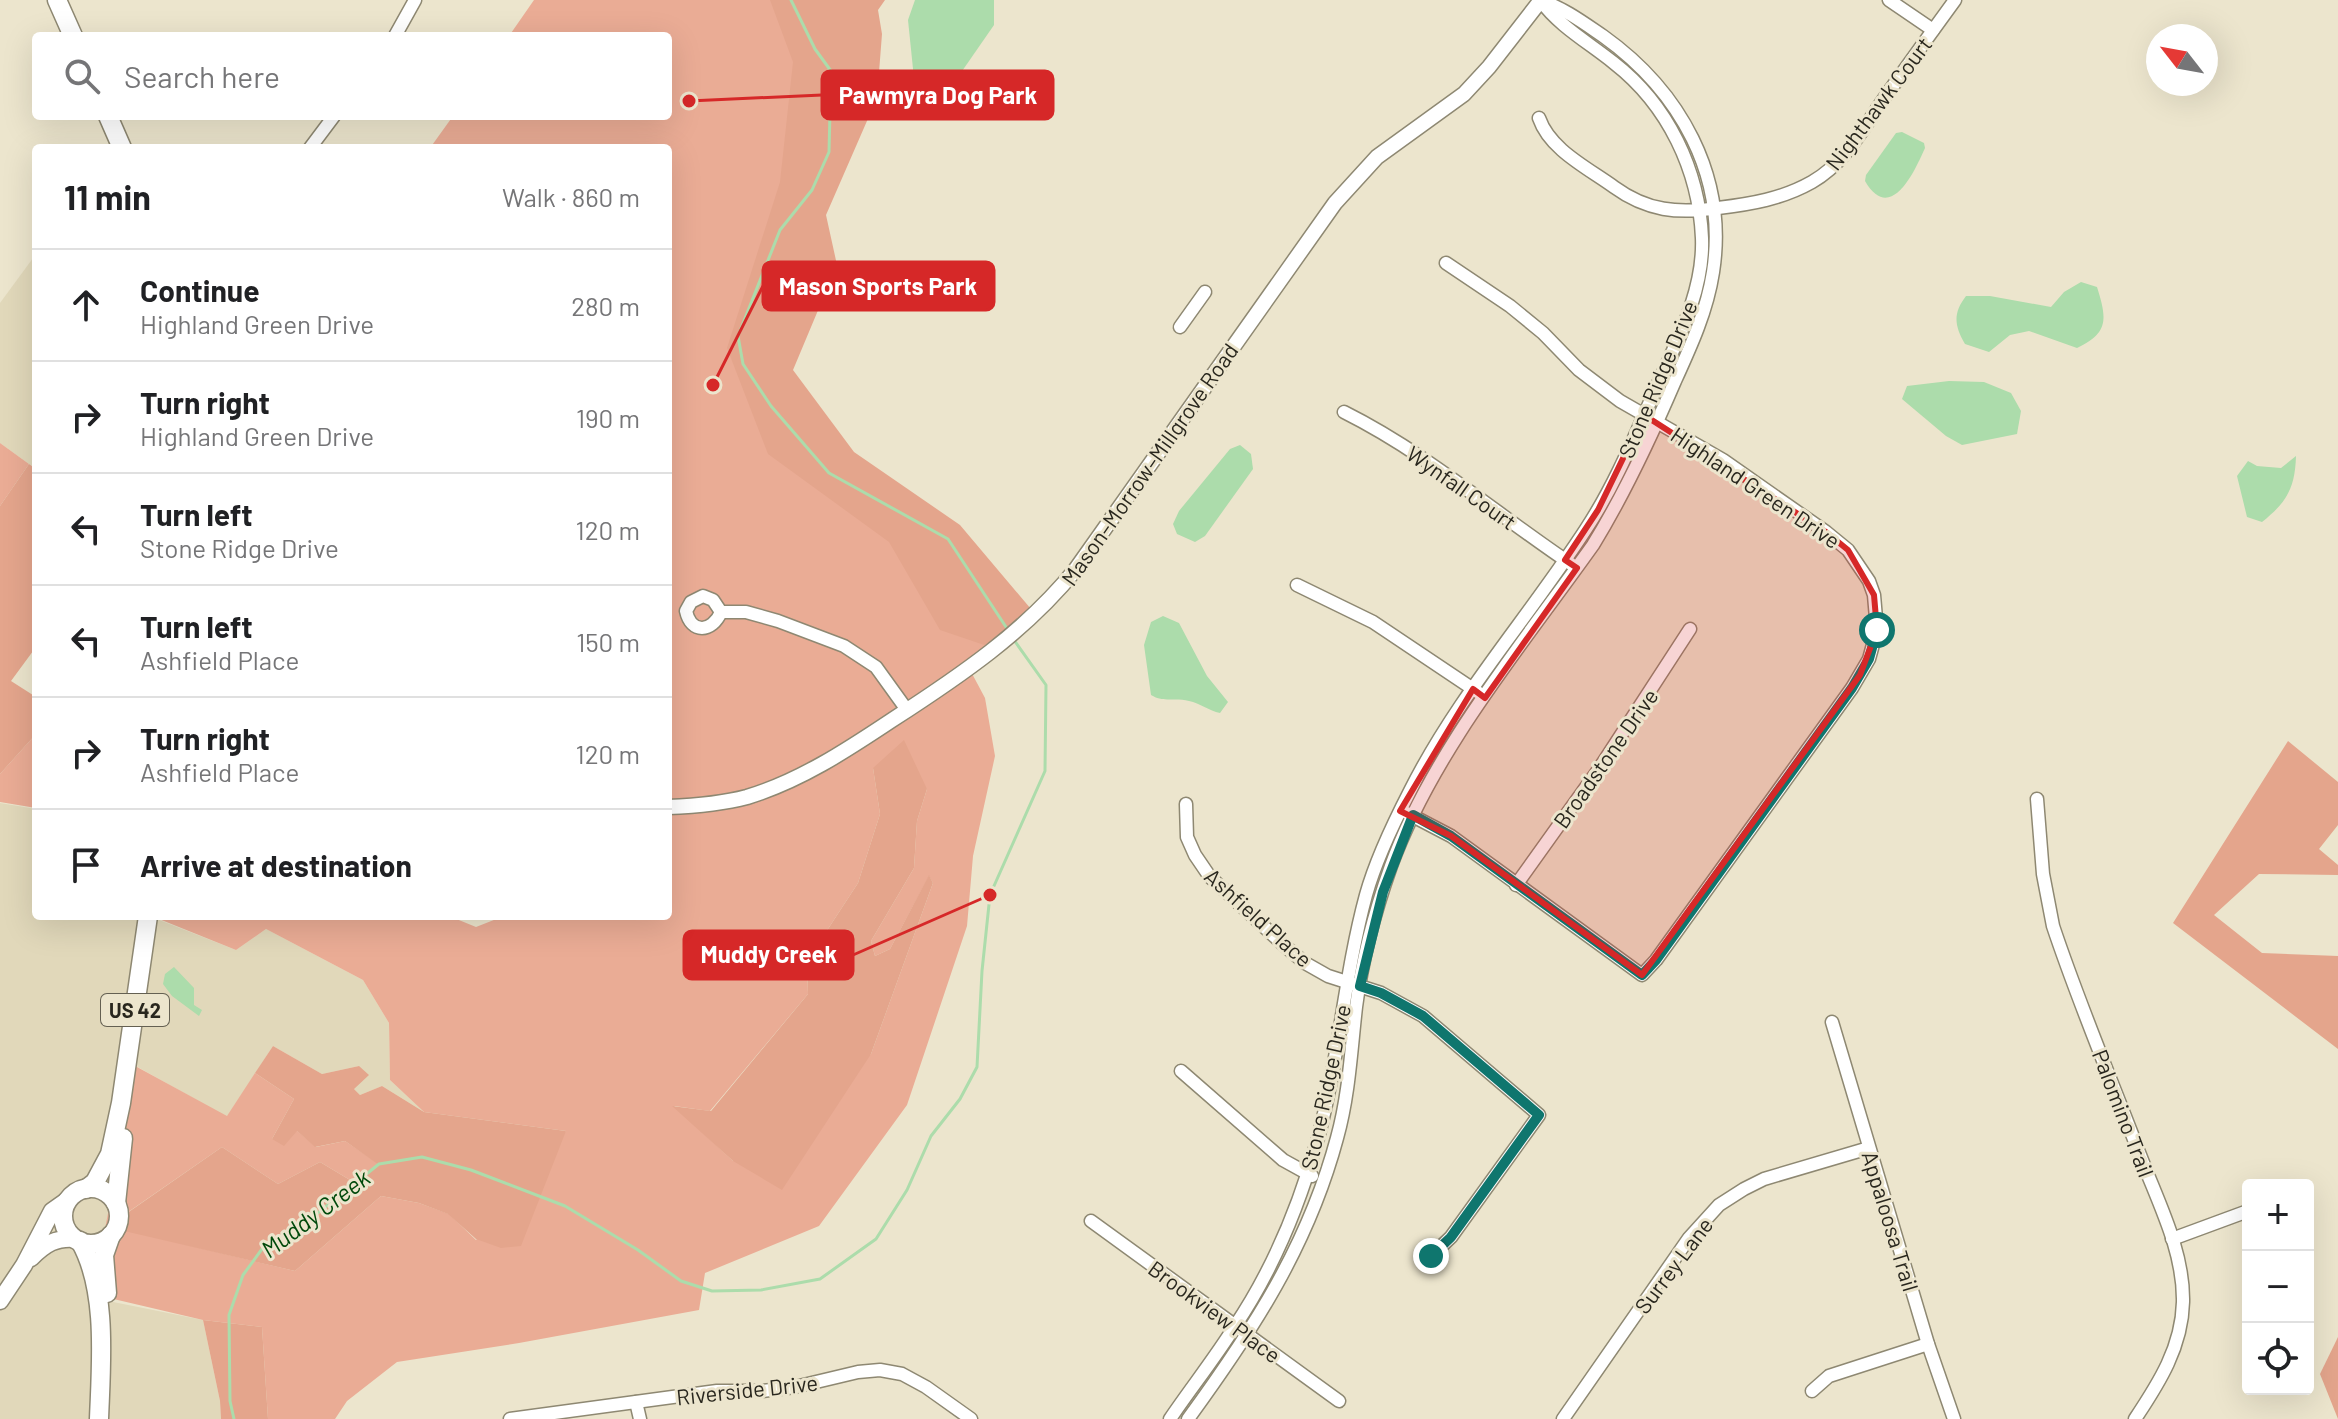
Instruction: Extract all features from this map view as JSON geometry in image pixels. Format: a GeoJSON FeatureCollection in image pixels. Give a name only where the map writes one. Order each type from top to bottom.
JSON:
{"type":"FeatureCollection","features":[{"type":"Feature","properties":{"kind":"main road"},"geometry":{"type":"LineString","coordinates":[[57,0],[71,32]]}},
{"type":"Feature","properties":{"kind":"main road"},"geometry":{"type":"LineString","coordinates":[[110,120],[120,144]]}},
{"type":"Feature","properties":{"kind":"main road","name":"US 42"},"geometry":{"type":"LineString","coordinates":[[86,1189],[99,1175],[110,1154],[121,1103],[147,920]]}},
{"type":"Feature","properties":{"kind":"main road","name":"US 42"},"geometry":{"type":"LineString","coordinates":[[116,1203],[125,1125],[121,1103]]}},
{"type":"Feature","properties":{"kind":"main road"},"geometry":{"type":"LineString","coordinates":[[0,1301],[24,1265],[52,1211],[86,1189],[103,1191],[116,1203],[119,1213],[118,1223],[104,1255],[108,1310],[106,1343],[101,1350]]}},
{"type":"Feature","properties":{"kind":"main road"},"geometry":{"type":"LineString","coordinates":[[69,1199],[65,1225],[90,1258],[94,1280],[101,1350],[99,1419]]}},
{"type":"Feature","properties":{"kind":"main road"},"geometry":{"type":"LineString","coordinates":[[24,1265],[51,1241],[64,1238],[93,1244],[111,1235]]}},
{"type":"Feature","properties":{"kind":"street"},"geometry":{"type":"LineString","coordinates":[[397,32],[415,0]]}},
{"type":"Feature","properties":{"kind":"street","name":"Stone Ridge Drive"},"geometry":{"type":"LineString","coordinates":[[1406,813],[1609,519],[1657,422],[1707,303],[1715,248],[1713,209],[1702,163],[1681,116],[1663,89],[1614,44],[1563,8],[1540,0]]}},
{"type":"Feature","properties":{"kind":"street","name":"Stone Ridge Drive"},"geometry":{"type":"LineString","coordinates":[[1170,1419],[1236,1326],[1291,1220],[1317,1142],[1354,984],[1406,813],[1434,746],[1598,510],[1644,415],[1691,305],[1701,262],[1702,239],[1690,170],[1681,146],[1653,101],[1630,75],[1554,19],[1540,0]]}},
{"type":"Feature","properties":{"kind":"street","name":"Mason–Morrow–Millgrove Road"},"geometry":{"type":"LineString","coordinates":[[672,807],[715,804],[773,788],[827,761],[996,649],[1036,615],[1076,569],[1335,203],[1377,157],[1464,94],[1489,67],[1540,0]]}},
{"type":"Feature","properties":{"kind":"street"},"geometry":{"type":"LineString","coordinates":[[1889,0],[1933,30]]}},
{"type":"Feature","properties":{"kind":"street","name":"Nighthawk Court"},"geometry":{"type":"LineString","coordinates":[[1539,118],[1544,133],[1555,144],[1635,201],[1664,211],[1699,211],[1763,202],[1797,190],[1828,171],[1851,146],[1955,0]]}},
{"type":"Feature","properties":{"kind":"street"},"geometry":{"type":"LineString","coordinates":[[313,144],[331,120]]}},
{"type":"Feature","properties":{"kind":"street","name":"Highland Green Drive"},"geometry":{"type":"LineString","coordinates":[[1406,813],[1451,836],[1642,975],[1656,960],[1852,688],[1869,659],[1877,630],[1874,595],[1869,581],[1848,550],[1723,460],[1620,401],[1579,370],[1532,324],[1446,263]]}},
{"type":"Feature","properties":{"kind":"street"},"geometry":{"type":"LineString","coordinates":[[1180,327],[1205,292]]}},
{"type":"Feature","properties":{"kind":"street","name":"Wynfall Court"},"geometry":{"type":"LineString","coordinates":[[1344,412],[1423,457],[1577,568]]}},
{"type":"Feature","properties":{"kind":"street"},"geometry":{"type":"LineString","coordinates":[[1297,585],[1384,628],[1485,698]]}},
{"type":"Feature","properties":{"kind":"street"},"geometry":{"type":"LineString","coordinates":[[721,612],[746,612],[768,618],[844,646],[876,667],[907,710]]}},
{"type":"Feature","properties":{"kind":"street","name":"Broadstone Drive"},"geometry":{"type":"LineString","coordinates":[[1516,885],[1599,769],[1690,629]]}},
{"type":"Feature","properties":{"kind":"street","name":"Palomino Trail"},"geometry":{"type":"LineString","coordinates":[[2037,799],[2043,874],[2053,926],[2172,1239],[2182,1279],[2179,1331],[2167,1366],[2135,1419]]}},
{"type":"Feature","properties":{"kind":"street","name":"Ashfield Place"},"geometry":{"type":"LineString","coordinates":[[1186,804],[1187,837],[1210,877],[1305,963],[1381,993],[1423,1016],[1539,1115],[1451,1237],[1431,1256]]}},
{"type":"Feature","properties":{"kind":"street","name":"Stone Ridge Drive"},"geometry":{"type":"LineString","coordinates":[[1188,1419],[1248,1335],[1291,1261],[1323,1179],[1340,1122],[1352,1061],[1354,984]]}},
{"type":"Feature","properties":{"kind":"street","name":"Appaloosa Trail"},"geometry":{"type":"LineString","coordinates":[[1832,1022],[1928,1344],[1954,1419]]}},
{"type":"Feature","properties":{"kind":"street"},"geometry":{"type":"LineString","coordinates":[[1181,1071],[1272,1151],[1306,1174],[1323,1179]]}},
{"type":"Feature","properties":{"kind":"street","name":"Surrey Lane"},"geometry":{"type":"LineString","coordinates":[[1563,1419],[1689,1238],[1719,1205],[1764,1179],[1869,1148]]}},
{"type":"Feature","properties":{"kind":"street"},"geometry":{"type":"LineString","coordinates":[[2172,1239],[2242,1213]]}},
{"type":"Feature","properties":{"kind":"street","name":"Brookview Place"},"geometry":{"type":"LineString","coordinates":[[1091,1221],[1339,1401]]}},
{"type":"Feature","properties":{"kind":"street"},"geometry":{"type":"LineString","coordinates":[[1812,1391],[1829,1376],[1928,1344]]}},
{"type":"Feature","properties":{"kind":"street","name":"Riverside Drive"},"geometry":{"type":"LineString","coordinates":[[510,1419],[717,1391],[795,1387],[880,1370],[902,1374],[971,1419]]}},
{"type":"Feature","properties":{"kind":"street"},"geometry":{"type":"LineString","coordinates":[[636,1402],[640,1419]]}},
{"type":"Feature","properties":{"kind":"highlighted area"},"geometry":{"type":"Polygon","coordinates":[[[1644,415],[1826,532],[1848,550],[1874,595],[1877,630],[1860,675],[1642,975],[1451,836],[1400,811],[1473,689],[1485,698],[1577,568],[1565,560],[1598,510],[1644,415]]]}},
{"type":"Feature","properties":{"kind":"shaded area"},"geometry":{"type":"Polygon","coordinates":[[[534,0],[881,0],[738,336],[1011,636],[969,668],[985,698],[995,756],[973,856],[967,926],[907,1105],[819,1226],[705,1273],[699,1310],[397,1362],[347,1401],[335,1419],[268,1419],[262,1327],[203,1320],[105,1297],[104,1234],[114,1182],[126,1061],[227,1116],[255,1073],[294,1099],[272,1139],[296,1130],[316,1147],[345,1141],[379,1164],[355,1183],[320,1162],[278,1184],[222,1147],[108,1226],[295,1271],[381,1196],[419,1203],[449,1214],[476,1240],[566,1131],[424,1112],[390,1080],[389,1023],[363,980],[266,929],[236,950],[161,920],[459,920],[476,927],[494,920],[672,920],[672,144],[433,144],[450,120],[672,120],[672,32],[512,32],[534,0]],[[873,768],[880,814],[858,883],[807,961],[808,994],[710,1111],[674,1106],[733,1161],[871,1054],[933,883],[929,876],[890,949],[875,956],[871,941],[914,868],[917,821],[927,789],[873,768]]]}},
{"type":"Feature","properties":{"kind":"shaded area"},"geometry":{"type":"Polygon","coordinates":[[[770,0],[885,0],[878,10],[882,34],[877,98],[826,215],[837,265],[793,370],[854,452],[960,525],[1036,615],[996,649],[940,630],[889,542],[768,454],[727,348],[780,182],[793,62],[770,0]]]}},
{"type":"Feature","properties":{"kind":"shaded area"},"geometry":{"type":"Polygon","coordinates":[[[915,0],[994,0],[994,25],[933,113],[922,108],[916,98],[908,20],[915,0]]]}},
{"type":"Feature","properties":{"kind":"shaded area"},"geometry":{"type":"Polygon","coordinates":[[[1902,132],[1924,143],[1925,148],[1908,181],[1892,196],[1883,198],[1874,193],[1865,181],[1866,175],[1896,133],[1902,132]]]}},
{"type":"Feature","properties":{"kind":"shaded area"},"geometry":{"type":"Polygon","coordinates":[[[32,259],[32,466],[0,443],[0,303],[32,259]]]}},
{"type":"Feature","properties":{"kind":"shaded area"},"geometry":{"type":"Polygon","coordinates":[[[2081,282],[2097,287],[2104,316],[2095,337],[2077,348],[2029,331],[2010,335],[1989,352],[1965,344],[1961,337],[1957,314],[1966,296],[1990,296],[2051,307],[2064,292],[2081,282]]]}},
{"type":"Feature","properties":{"kind":"shaded area"},"geometry":{"type":"Polygon","coordinates":[[[1949,381],[1984,382],[2011,393],[2021,411],[2017,434],[1962,445],[1946,436],[1902,399],[1907,386],[1949,381]]]}},
{"type":"Feature","properties":{"kind":"shaded area"},"geometry":{"type":"Polygon","coordinates":[[[0,443],[29,464],[0,506],[0,443]]]}},
{"type":"Feature","properties":{"kind":"shaded area"},"geometry":{"type":"Polygon","coordinates":[[[1240,445],[1251,454],[1253,469],[1205,536],[1195,542],[1177,534],[1173,524],[1179,511],[1230,449],[1240,445]]]}},
{"type":"Feature","properties":{"kind":"shaded area"},"geometry":{"type":"Polygon","coordinates":[[[2296,456],[2291,486],[2278,508],[2262,522],[2247,517],[2237,476],[2248,461],[2257,466],[2281,468],[2296,456]]]}},
{"type":"Feature","properties":{"kind":"shaded area"},"geometry":{"type":"Polygon","coordinates":[[[29,464],[32,466],[32,652],[11,681],[32,694],[32,738],[0,774],[0,506],[29,464]]]}},
{"type":"Feature","properties":{"kind":"shaded area"},"geometry":{"type":"Polygon","coordinates":[[[1163,616],[1179,623],[1207,676],[1228,702],[1220,713],[1193,702],[1160,699],[1151,695],[1144,645],[1151,622],[1163,616]]]}},
{"type":"Feature","properties":{"kind":"shaded area"},"geometry":{"type":"Polygon","coordinates":[[[32,738],[32,807],[0,802],[0,774],[32,738]]]}},
{"type":"Feature","properties":{"kind":"shaded area"},"geometry":{"type":"Polygon","coordinates":[[[904,740],[927,789],[917,821],[914,868],[871,941],[875,956],[890,949],[929,875],[933,883],[871,1054],[782,1190],[733,1161],[672,1106],[711,1111],[808,994],[807,961],[858,883],[880,814],[873,768],[904,740]]]}},
{"type":"Feature","properties":{"kind":"shaded area"},"geometry":{"type":"Polygon","coordinates":[[[2288,741],[2338,782],[2338,825],[2319,849],[2338,865],[2338,875],[2259,874],[2214,915],[2262,953],[2338,956],[2338,1049],[2173,923],[2288,741]]]}},
{"type":"Feature","properties":{"kind":"shaded area"},"geometry":{"type":"Polygon","coordinates":[[[0,803],[32,808],[32,920],[159,920],[236,950],[266,929],[363,980],[389,1023],[390,1080],[424,1112],[382,1086],[360,1095],[354,1089],[359,1066],[322,1074],[273,1046],[227,1117],[127,1061],[110,1179],[103,1300],[203,1320],[221,1419],[0,1419],[0,803]]]}},
{"type":"Feature","properties":{"kind":"shaded area"},"geometry":{"type":"Polygon","coordinates":[[[174,967],[194,988],[194,1005],[202,1010],[199,1016],[172,996],[163,984],[165,974],[174,967]]]}},
{"type":"Feature","properties":{"kind":"shaded area"},"geometry":{"type":"Polygon","coordinates":[[[273,1046],[322,1074],[359,1066],[369,1075],[354,1089],[360,1095],[382,1086],[424,1112],[566,1131],[521,1246],[501,1248],[476,1239],[448,1214],[419,1203],[381,1196],[295,1271],[107,1227],[222,1147],[278,1184],[320,1162],[355,1183],[379,1165],[345,1141],[315,1147],[297,1131],[284,1146],[272,1139],[294,1099],[255,1073],[273,1046]]]}},
{"type":"Feature","properties":{"kind":"shaded area"},"geometry":{"type":"Polygon","coordinates":[[[203,1320],[262,1327],[268,1419],[221,1419],[203,1320]]]}},
{"type":"Feature","properties":{"kind":"shaded area"},"geometry":{"type":"Polygon","coordinates":[[[2338,1337],[2338,1419],[2320,1374],[2338,1337]]]}},
{"type":"Feature","properties":{"kind":"waterway","name":"Muddy Creek"},"geometry":{"type":"LineString","coordinates":[[791,0],[815,49],[831,71],[829,152],[812,190],[780,230],[738,336],[743,364],[771,406],[829,473],[948,539],[1008,630]]}},
{"type":"Feature","properties":{"kind":"waterway","name":"Muddy Creek"},"geometry":{"type":"LineString","coordinates":[[234,1419],[230,1401],[229,1315],[243,1275],[262,1249],[319,1212],[379,1164],[422,1157],[471,1170],[565,1206],[638,1250],[681,1281],[712,1291],[761,1290],[820,1279],[876,1239],[907,1190],[931,1136],[960,1099],[977,1067],[990,895],[1045,771],[1046,685],[1014,640]]}},
{"type":"Feature","properties":{"kind":"place","name":"Pawmyra Dog Park"},"geometry":{"type":"Point","coordinates":[689,101]}},
{"type":"Feature","properties":{"kind":"place","name":"Mason Sports Park"},"geometry":{"type":"Point","coordinates":[713,385]}},
{"type":"Feature","properties":{"kind":"place","name":"Muddy Creek"},"geometry":{"type":"Point","coordinates":[990,895]}},
{"type":"Feature","properties":{"kind":"route"},"geometry":{"type":"LineString","coordinates":[[1431,1256],[1451,1237],[1539,1115],[1423,1016],[1381,993],[1360,986],[1383,892],[1413,815],[1451,836],[1642,975],[1656,960],[1852,688],[1869,659],[1877,630]]}}]}
